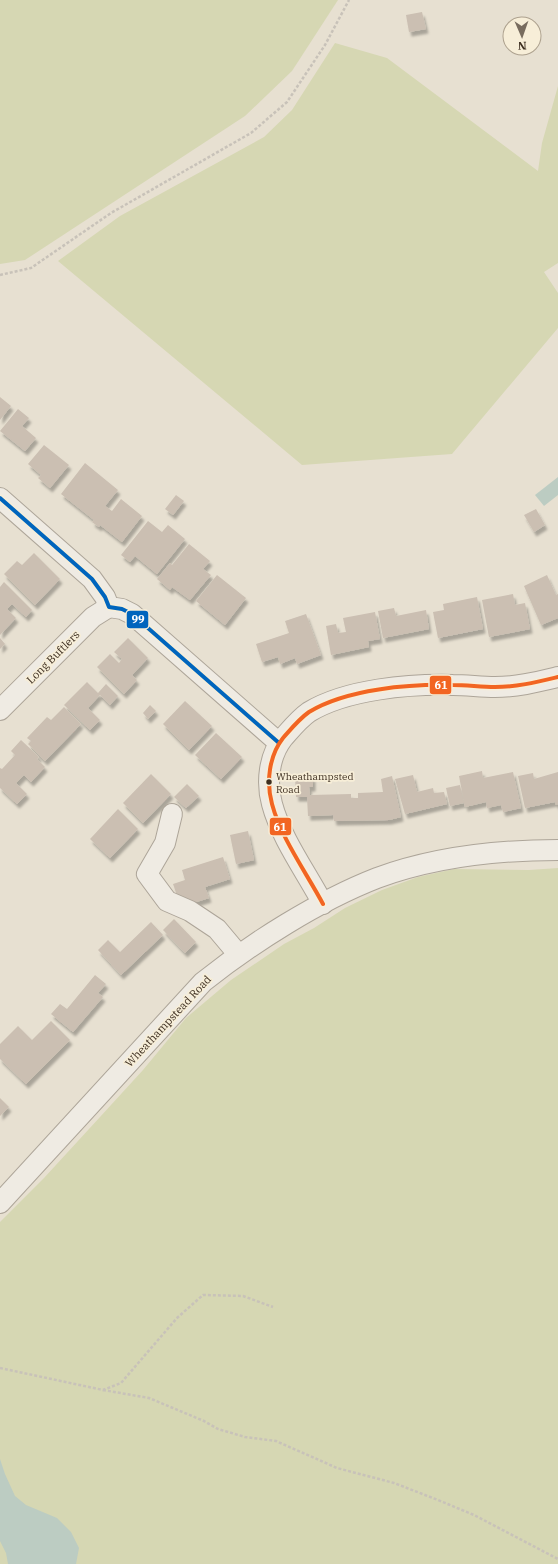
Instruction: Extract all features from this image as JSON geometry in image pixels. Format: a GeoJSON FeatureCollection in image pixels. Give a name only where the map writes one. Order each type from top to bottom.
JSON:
{"type":"FeatureCollection","features":[{"type":"Feature","properties":{"kind":"street"},"geometry":{"type":"LineString","coordinates":[[0,498],[92,579],[105,597],[109,607],[122,609],[132,614],[279,743]]}},
{"type":"Feature","properties":{"kind":"street","name":"Long Buftlers"},"geometry":{"type":"LineString","coordinates":[[0,710],[93,617],[109,607]]}},
{"type":"Feature","properties":{"kind":"street"},"geometry":{"type":"LineString","coordinates":[[323,904],[280,825],[272,803],[269,780],[271,761],[279,743],[293,726],[309,712],[337,700],[372,691],[414,685],[495,687],[527,684],[558,677]]}},
{"type":"Feature","properties":{"kind":"street"},"geometry":{"type":"LineString","coordinates":[[172,814],[165,843],[147,874],[168,901],[190,912],[217,929],[238,954]]}},
{"type":"Feature","properties":{"kind":"street","name":"Wheathampstead Road"},"geometry":{"type":"LineString","coordinates":[[0,1203],[203,982],[238,954],[323,904],[376,878],[420,865],[470,855],[529,850],[558,850]]}},
{"type":"Feature","properties":{"kind":"path"},"geometry":{"type":"LineString","coordinates":[[0,275],[31,268],[111,213],[251,133],[288,102],[326,45],[349,0]]}},
{"type":"Feature","properties":{"kind":"path"},"geometry":{"type":"LineString","coordinates":[[103,1390],[121,1383],[177,1318],[203,1296],[243,1296],[273,1307]]}},
{"type":"Feature","properties":{"kind":"path"},"geometry":{"type":"LineString","coordinates":[[0,1368],[103,1390],[149,1398],[204,1421],[218,1429],[245,1437],[276,1441],[336,1468],[394,1484],[474,1515],[558,1559]]}},
{"type":"Feature","properties":{"kind":"green space"},"geometry":{"type":"Polygon","coordinates":[[[0,0],[338,0],[292,71],[245,116],[25,260],[0,264],[0,0]]]}},
{"type":"Feature","properties":{"kind":"green space"},"geometry":{"type":"Polygon","coordinates":[[[335,43],[387,58],[538,171],[542,143],[558,86],[558,263],[544,272],[558,293],[558,328],[452,454],[302,465],[58,261],[120,216],[264,137],[292,110],[335,43]]]}},
{"type":"Feature","properties":{"kind":"green space"},"geometry":{"type":"Polygon","coordinates":[[[558,868],[558,1564],[0,1564],[0,1222],[44,1178],[143,1070],[186,1018],[231,980],[284,944],[314,928],[345,908],[382,890],[418,877],[454,869],[529,870],[558,868]]]}},
{"type":"Feature","properties":{"kind":"shaded area"},"geometry":{"type":"Polygon","coordinates":[[[558,477],[558,495],[544,506],[535,495],[558,477]]]}},
{"type":"Feature","properties":{"kind":"shaded area"},"geometry":{"type":"Polygon","coordinates":[[[0,1459],[15,1496],[26,1505],[57,1518],[71,1532],[79,1548],[76,1564],[8,1564],[6,1553],[0,1541],[0,1459]]]}},
{"type":"Feature","properties":{"kind":"building"},"geometry":{"type":"Polygon","coordinates":[[[422,12],[426,29],[409,32],[406,15],[422,12]]]}},
{"type":"Feature","properties":{"kind":"building"},"geometry":{"type":"Polygon","coordinates":[[[0,397],[11,406],[0,420],[0,397]]]}},
{"type":"Feature","properties":{"kind":"building"},"geometry":{"type":"Polygon","coordinates":[[[18,409],[29,418],[22,426],[36,438],[25,451],[0,431],[18,409]]]}},
{"type":"Feature","properties":{"kind":"building"},"geometry":{"type":"Polygon","coordinates":[[[44,445],[69,465],[50,488],[38,478],[41,475],[28,464],[44,445]]]}},
{"type":"Feature","properties":{"kind":"building"},"geometry":{"type":"Polygon","coordinates":[[[85,463],[118,490],[105,506],[112,511],[121,499],[142,516],[122,542],[100,525],[99,527],[92,522],[94,520],[61,494],[85,463]]]}},
{"type":"Feature","properties":{"kind":"building"},"geometry":{"type":"Polygon","coordinates":[[[176,495],[184,501],[173,515],[165,509],[176,495]]]}},
{"type":"Feature","properties":{"kind":"building"},"geometry":{"type":"Polygon","coordinates":[[[536,509],[545,525],[534,532],[524,515],[536,509]]]}},
{"type":"Feature","properties":{"kind":"building"},"geometry":{"type":"Polygon","coordinates":[[[148,521],[162,532],[168,525],[185,539],[157,574],[135,556],[130,562],[121,555],[148,521]]]}},
{"type":"Feature","properties":{"kind":"building"},"geometry":{"type":"Polygon","coordinates":[[[189,544],[210,561],[203,569],[211,575],[190,600],[172,587],[170,590],[157,579],[170,563],[172,565],[189,544]]]}},
{"type":"Feature","properties":{"kind":"building"},"geometry":{"type":"Polygon","coordinates":[[[34,553],[60,579],[35,605],[4,574],[17,561],[22,565],[34,553]]]}},
{"type":"Feature","properties":{"kind":"building"},"geometry":{"type":"Polygon","coordinates":[[[217,575],[246,598],[225,625],[196,601],[217,575]]]}},
{"type":"Feature","properties":{"kind":"building"},"geometry":{"type":"Polygon","coordinates":[[[547,575],[556,595],[558,594],[558,618],[541,625],[524,586],[547,575]]]}},
{"type":"Feature","properties":{"kind":"building"},"geometry":{"type":"Polygon","coordinates":[[[4,582],[32,610],[26,617],[12,604],[7,609],[16,618],[0,635],[0,587],[4,582]]]}},
{"type":"Feature","properties":{"kind":"building"},"geometry":{"type":"Polygon","coordinates":[[[513,594],[515,605],[525,603],[530,629],[489,637],[482,600],[513,594]]]}},
{"type":"Feature","properties":{"kind":"building"},"geometry":{"type":"Polygon","coordinates":[[[477,597],[483,629],[438,638],[433,612],[444,610],[443,604],[477,597]]]}},
{"type":"Feature","properties":{"kind":"building"},"geometry":{"type":"Polygon","coordinates":[[[394,608],[396,616],[426,610],[429,629],[383,638],[378,611],[394,608]]]}},
{"type":"Feature","properties":{"kind":"building"},"geometry":{"type":"Polygon","coordinates":[[[375,612],[380,639],[368,641],[369,647],[331,655],[326,626],[336,624],[338,633],[346,632],[343,618],[375,612]]]}},
{"type":"Feature","properties":{"kind":"building"},"geometry":{"type":"Polygon","coordinates":[[[306,614],[321,655],[297,664],[295,658],[280,664],[278,657],[262,662],[256,644],[289,633],[285,621],[306,614]]]}},
{"type":"Feature","properties":{"kind":"building"},"geometry":{"type":"Polygon","coordinates":[[[0,638],[5,644],[0,649],[0,638]]]}},
{"type":"Feature","properties":{"kind":"building"},"geometry":{"type":"Polygon","coordinates":[[[128,638],[148,658],[132,675],[137,680],[124,694],[97,667],[110,654],[119,663],[122,659],[114,652],[128,638]]]}},
{"type":"Feature","properties":{"kind":"building"},"geometry":{"type":"Polygon","coordinates":[[[87,682],[98,693],[106,684],[118,696],[110,705],[100,695],[88,708],[100,720],[90,730],[64,705],[87,682]]]}},
{"type":"Feature","properties":{"kind":"building"},"geometry":{"type":"Polygon","coordinates":[[[185,701],[212,726],[189,750],[163,724],[185,701]]]}},
{"type":"Feature","properties":{"kind":"building"},"geometry":{"type":"Polygon","coordinates":[[[150,705],[156,711],[148,719],[143,713],[150,705]]]}},
{"type":"Feature","properties":{"kind":"building"},"geometry":{"type":"Polygon","coordinates":[[[64,707],[81,724],[45,761],[28,744],[31,741],[27,738],[47,717],[51,720],[64,707]]]}},
{"type":"Feature","properties":{"kind":"building"},"geometry":{"type":"Polygon","coordinates":[[[216,733],[242,757],[221,779],[195,755],[216,733]]]}},
{"type":"Feature","properties":{"kind":"building"},"geometry":{"type":"Polygon","coordinates":[[[21,740],[39,757],[37,759],[45,767],[31,782],[24,775],[16,783],[27,794],[17,804],[0,788],[0,768],[2,769],[15,755],[11,751],[21,740]]]}},
{"type":"Feature","properties":{"kind":"building"},"geometry":{"type":"Polygon","coordinates":[[[482,771],[483,778],[513,772],[521,808],[503,812],[501,805],[487,808],[486,802],[465,807],[459,776],[482,771]]]}},
{"type":"Feature","properties":{"kind":"building"},"geometry":{"type":"Polygon","coordinates":[[[558,772],[558,804],[556,805],[555,802],[525,808],[518,776],[533,773],[534,779],[558,772]]]}},
{"type":"Feature","properties":{"kind":"building"},"geometry":{"type":"Polygon","coordinates":[[[151,774],[171,794],[143,823],[123,803],[151,774]]]}},
{"type":"Feature","properties":{"kind":"building"},"geometry":{"type":"Polygon","coordinates":[[[413,775],[417,792],[433,788],[434,793],[444,792],[447,804],[405,814],[395,779],[413,775]]]}},
{"type":"Feature","properties":{"kind":"building"},"geometry":{"type":"Polygon","coordinates":[[[392,776],[401,817],[389,820],[334,821],[333,815],[308,816],[307,797],[296,797],[295,777],[313,777],[313,787],[309,787],[310,795],[351,794],[351,798],[358,798],[358,793],[383,792],[381,779],[392,776]]]}},
{"type":"Feature","properties":{"kind":"building"},"geometry":{"type":"Polygon","coordinates":[[[187,784],[199,796],[186,808],[174,797],[187,784]]]}},
{"type":"Feature","properties":{"kind":"building"},"geometry":{"type":"Polygon","coordinates":[[[460,785],[464,803],[450,806],[446,788],[460,785]]]}},
{"type":"Feature","properties":{"kind":"building"},"geometry":{"type":"Polygon","coordinates":[[[118,809],[138,829],[110,858],[90,839],[118,809]]]}},
{"type":"Feature","properties":{"kind":"building"},"geometry":{"type":"Polygon","coordinates":[[[248,831],[254,860],[236,864],[230,835],[248,831]]]}},
{"type":"Feature","properties":{"kind":"building"},"geometry":{"type":"Polygon","coordinates":[[[223,857],[230,879],[205,887],[209,898],[190,904],[188,899],[179,901],[173,884],[185,880],[182,870],[223,857]]]}},
{"type":"Feature","properties":{"kind":"building"},"geometry":{"type":"Polygon","coordinates":[[[174,919],[196,942],[185,953],[163,930],[174,919]]]}},
{"type":"Feature","properties":{"kind":"building"},"geometry":{"type":"Polygon","coordinates":[[[151,922],[163,935],[121,975],[98,950],[108,940],[120,952],[151,922]]]}},
{"type":"Feature","properties":{"kind":"building"},"geometry":{"type":"Polygon","coordinates":[[[95,975],[106,984],[98,993],[103,997],[73,1032],[51,1014],[60,1004],[67,1009],[95,975]]]}},
{"type":"Feature","properties":{"kind":"building"},"geometry":{"type":"Polygon","coordinates":[[[51,1021],[70,1040],[26,1084],[0,1059],[0,1044],[18,1026],[32,1040],[51,1021]]]}},
{"type":"Feature","properties":{"kind":"building"},"geometry":{"type":"Polygon","coordinates":[[[0,1098],[9,1107],[0,1116],[0,1098]]]}},
{"type":"Feature","properties":{"kind":"transit line","name":"99"},"geometry":{"type":"LineString","coordinates":[[0,498],[92,579],[105,597],[109,607],[122,609],[132,614],[279,743]]}},
{"type":"Feature","properties":{"kind":"transit line","name":"61"},"geometry":{"type":"LineString","coordinates":[[323,904],[294,855],[281,829],[270,796],[269,778],[272,761],[278,745],[298,721],[309,712],[324,704],[360,693],[398,687],[436,685],[503,687],[527,684],[558,677]]}},
{"type":"Feature","properties":{"kind":"place","name":"Wheathampsted Road"},"geometry":{"type":"Point","coordinates":[269,782]}}]}
